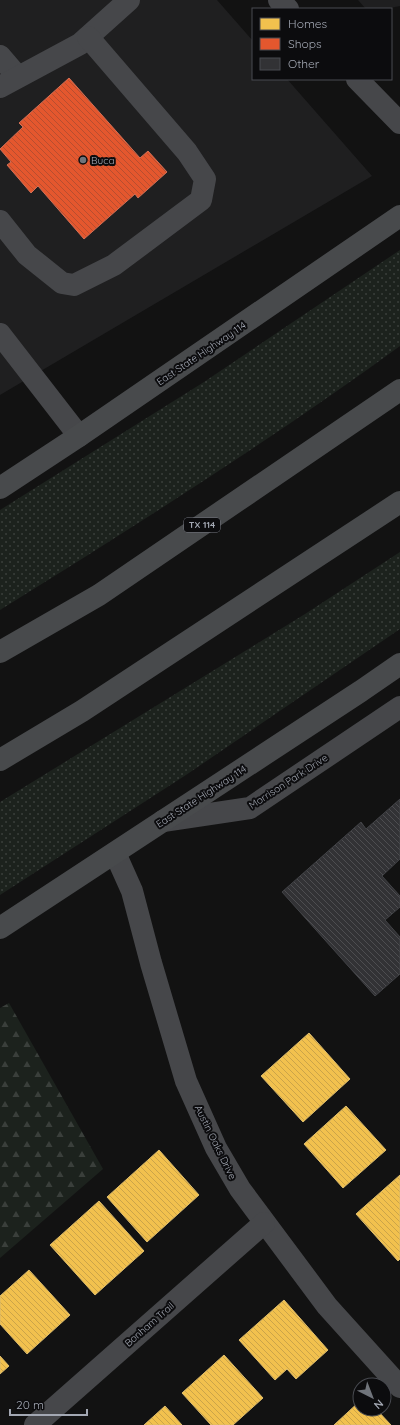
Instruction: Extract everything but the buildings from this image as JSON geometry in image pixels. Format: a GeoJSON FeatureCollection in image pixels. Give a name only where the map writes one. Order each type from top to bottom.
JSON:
{"type":"FeatureCollection","features":[{"type":"Feature","properties":{"kind":"main road","name":"East State Highway 114"},"geometry":{"type":"LineString","coordinates":[[0,488],[79,436],[400,216]]}},
{"type":"Feature","properties":{"kind":"main road","name":"TX 114"},"geometry":{"type":"LineString","coordinates":[[0,652],[99,595],[400,390]]}},
{"type":"Feature","properties":{"kind":"main road"},"geometry":{"type":"LineString","coordinates":[[0,760],[82,711],[400,502]]}},
{"type":"Feature","properties":{"kind":"main road","name":"East State Highway 114"},"geometry":{"type":"LineString","coordinates":[[0,928],[400,664]]}},
{"type":"Feature","properties":{"kind":"street"},"geometry":{"type":"LineString","coordinates":[[0,56],[9,82],[80,44],[129,0]]}},
{"type":"Feature","properties":{"kind":"street"},"geometry":{"type":"LineString","coordinates":[[279,0],[287,8]]}},
{"type":"Feature","properties":{"kind":"street"},"geometry":{"type":"LineString","coordinates":[[0,220],[27,255],[62,282],[74,285],[114,265],[201,200],[205,179],[187,152],[88,37]]}},
{"type":"Feature","properties":{"kind":"street"},"geometry":{"type":"LineString","coordinates":[[358,80],[400,123]]}},
{"type":"Feature","properties":{"kind":"street"},"geometry":{"type":"LineString","coordinates":[[0,334],[79,436]]}},
{"type":"Feature","properties":{"kind":"street","name":"Morrison Park Drive"},"geometry":{"type":"LineString","coordinates":[[163,821],[250,808],[400,707]]}},
{"type":"Feature","properties":{"kind":"street","name":"Austin Oaks Drive"},"geometry":{"type":"LineString","coordinates":[[115,853],[132,891],[151,963],[186,1081],[216,1148],[240,1189],[327,1306],[400,1387]]}},
{"type":"Feature","properties":{"kind":"street","name":"Bonham Trail"},"geometry":{"type":"LineString","coordinates":[[35,1425],[264,1223]]}},
{"type":"Feature","properties":{"kind":"shaded area"},"geometry":{"type":"Polygon","coordinates":[[[0,0],[217,0],[252,40],[252,80],[288,80],[372,176],[0,395],[0,0]]]}},
{"type":"Feature","properties":{"kind":"shaded area"},"geometry":{"type":"Polygon","coordinates":[[[358,0],[400,0],[400,6],[390,8],[365,8],[358,0]]]}},
{"type":"Feature","properties":{"kind":"green space"},"geometry":{"type":"Polygon","coordinates":[[[400,250],[400,346],[252,449],[0,610],[0,510],[204,382],[400,250]]]}},
{"type":"Feature","properties":{"kind":"green space"},"geometry":{"type":"Polygon","coordinates":[[[400,552],[400,629],[186,775],[0,895],[0,802],[305,614],[400,552]]]}},
{"type":"Feature","properties":{"kind":"green space"},"geometry":{"type":"Polygon","coordinates":[[[9,1003],[103,1169],[0,1258],[0,1008],[9,1003]]]}},
{"type":"Feature","properties":{"kind":"place","name":"Buca"},"geometry":{"type":"Point","coordinates":[83,160]}}]}
